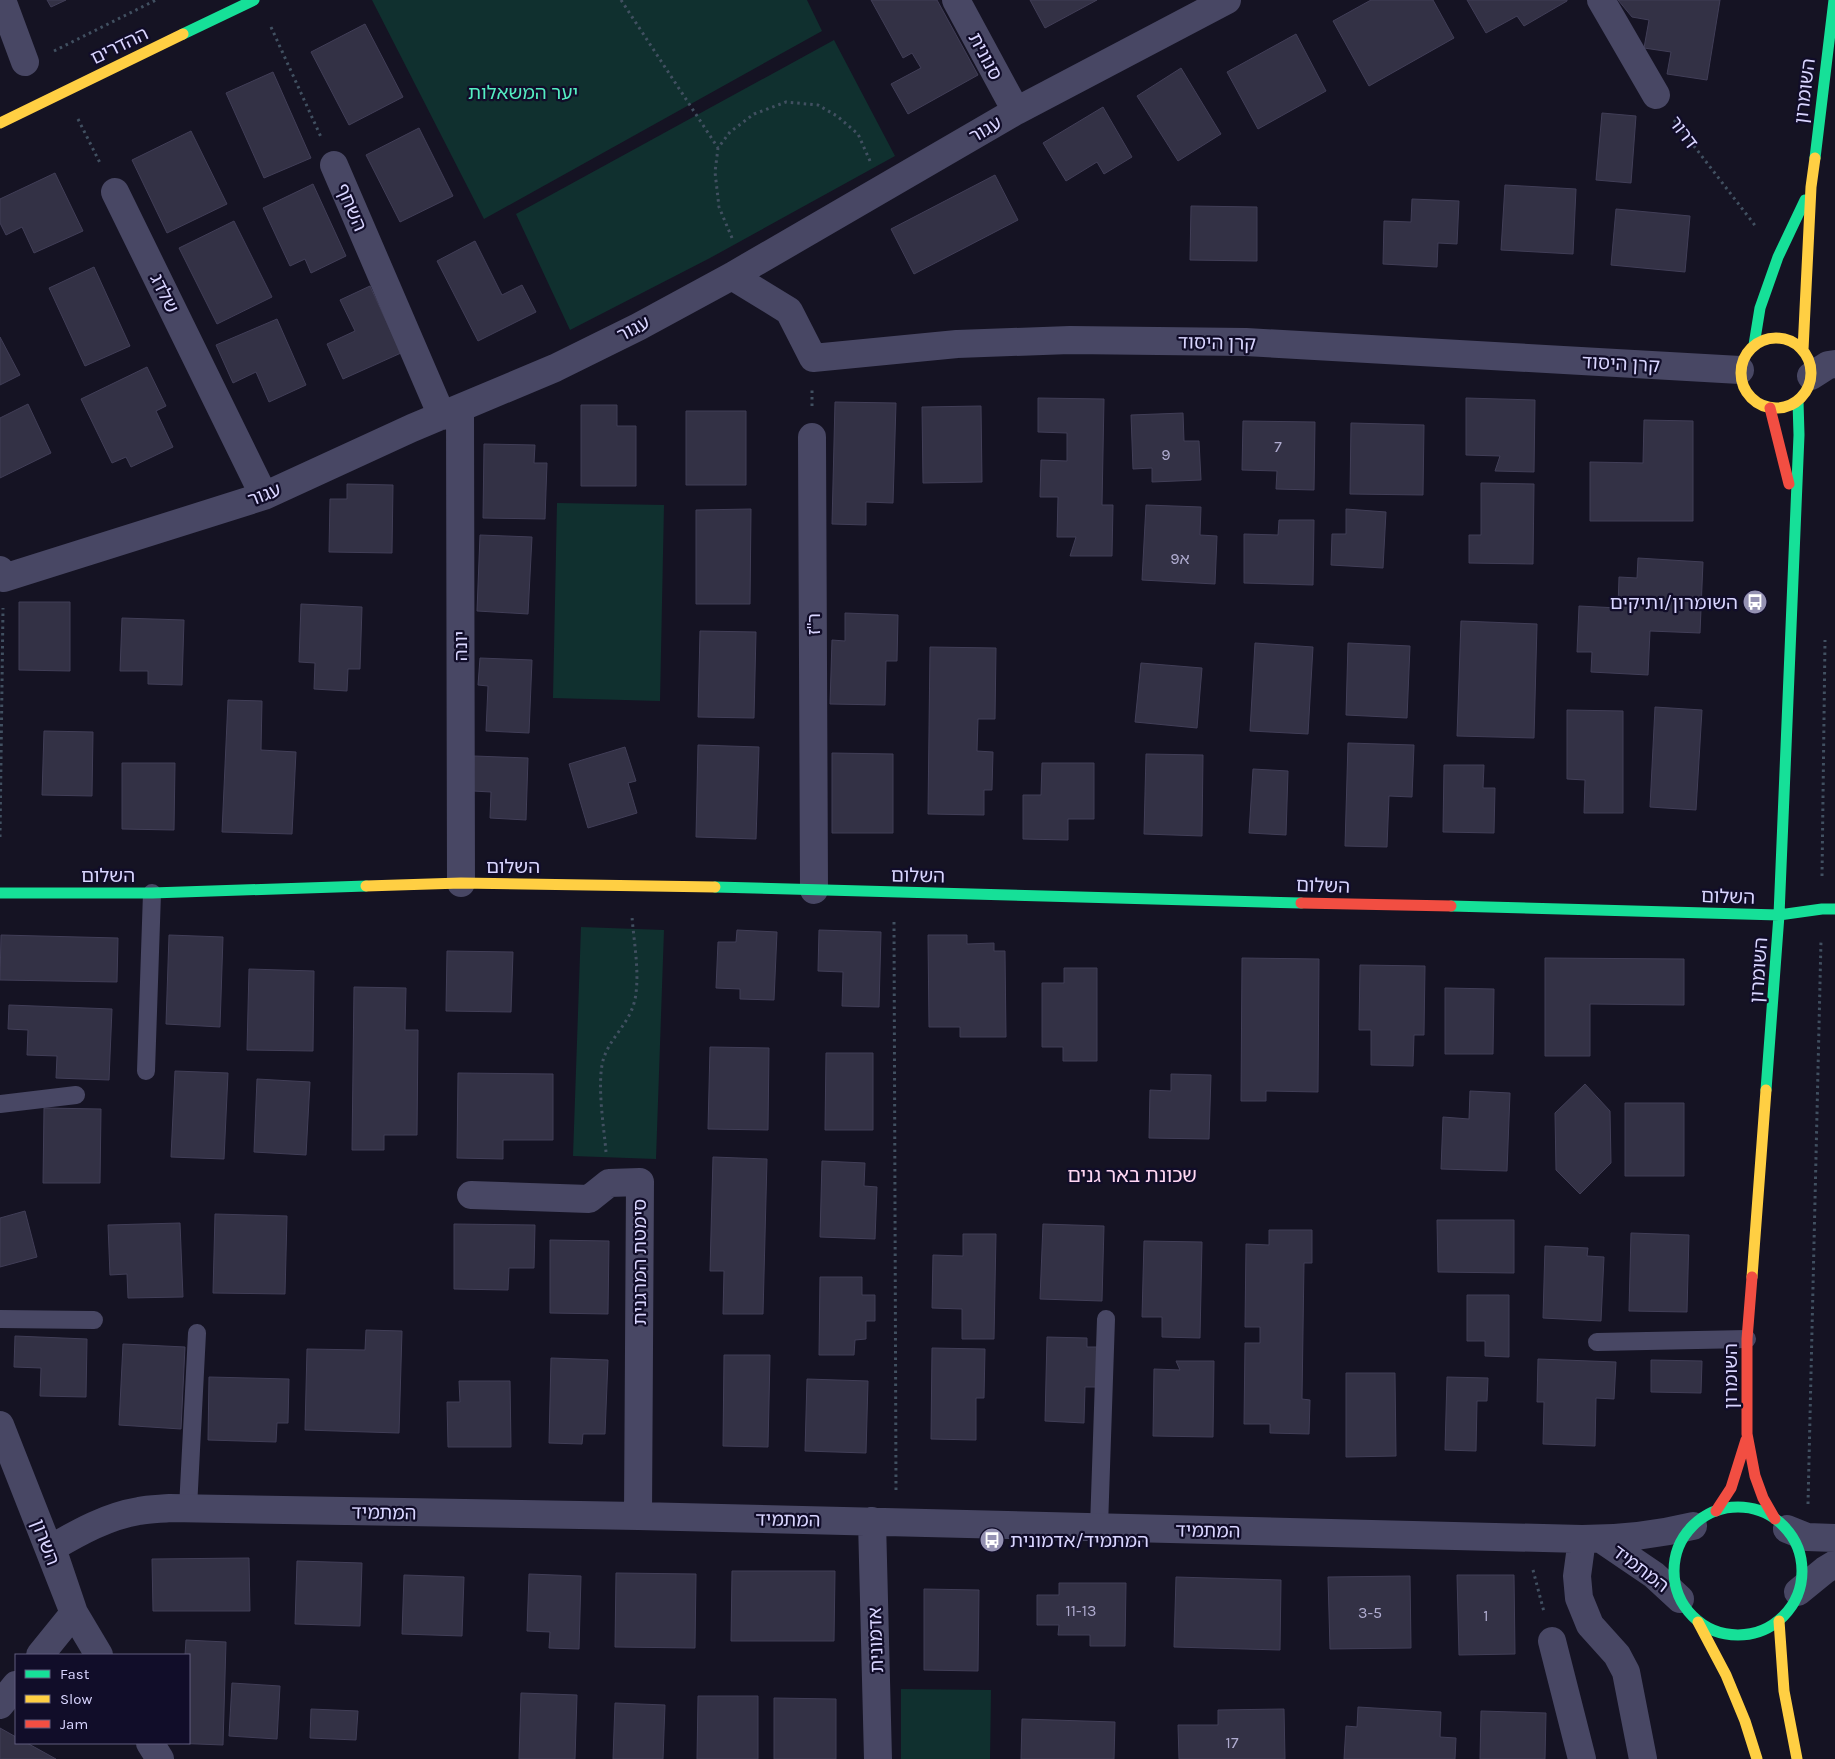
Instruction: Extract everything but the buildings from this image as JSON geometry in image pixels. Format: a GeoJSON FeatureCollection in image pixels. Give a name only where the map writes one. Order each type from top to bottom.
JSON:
{"type":"FeatureCollection","features":[{"type":"Feature","properties":{"kind":"street"},"geometry":{"type":"LineString","coordinates":[[2,0],[25,62]]}},
{"type":"Feature","properties":{"kind":"street","name":"ההדרים"},"geometry":{"type":"LineString","coordinates":[[0,123],[254,0]]}},
{"type":"Feature","properties":{"kind":"street","name":"סנונית"},"geometry":{"type":"LineString","coordinates":[[956,0],[1016,111]]}},
{"type":"Feature","properties":{"kind":"street","name":"עגור"},"geometry":{"type":"LineString","coordinates":[[2,574],[264,496],[412,428],[554,368],[738,273],[1016,111],[1227,0]]}},
{"type":"Feature","properties":{"kind":"street"},"geometry":{"type":"LineString","coordinates":[[1601,0],[1656,95]]}},
{"type":"Feature","properties":{"kind":"street","name":"השומרון"},"geometry":{"type":"LineString","coordinates":[[1811,376],[1808,358],[1803,350],[1811,187],[1834,0]]}},
{"type":"Feature","properties":{"kind":"street","name":"השחף"},"geometry":{"type":"LineString","coordinates":[[334,165],[451,412]]}},
{"type":"Feature","properties":{"kind":"street","name":"השומרון"},"geometry":{"type":"LineString","coordinates":[[1740,370],[1745,356],[1754,345],[1760,308],[1778,257],[1811,187]]}},
{"type":"Feature","properties":{"kind":"street","name":"שלדג"},"geometry":{"type":"LineString","coordinates":[[115,192],[264,496]]}},
{"type":"Feature","properties":{"kind":"street"},"geometry":{"type":"LineString","coordinates":[[738,273],[789,311],[812,358]]}},
{"type":"Feature","properties":{"kind":"street"},"geometry":{"type":"LineString","coordinates":[[1754,345],[1770,337],[1780,338],[1788,339],[1803,350]]}},
{"type":"Feature","properties":{"kind":"street","name":"קרן היסוד"},"geometry":{"type":"LineString","coordinates":[[812,358],[957,344],[1042,341],[1246,342],[1740,370]]}},
{"type":"Feature","properties":{"kind":"street"},"geometry":{"type":"LineString","coordinates":[[1740,370],[1745,390],[1760,404],[1770,408],[1780,408],[1798,401],[1807,390],[1811,376],[1828,365],[1835,364]]}},
{"type":"Feature","properties":{"kind":"street","name":"השומרון"},"geometry":{"type":"LineString","coordinates":[[1781,1524],[1763,1498],[1754,1476],[1747,1434],[1747,1338],[1779,915],[1799,435],[1798,401]]}},
{"type":"Feature","properties":{"kind":"street","name":"השומרון"},"geometry":{"type":"LineString","coordinates":[[1770,408],[1795,510]]}},
{"type":"Feature","properties":{"kind":"street","name":"יונה"},"geometry":{"type":"LineString","coordinates":[[451,412],[461,883]]}},
{"type":"Feature","properties":{"kind":"street","name":"ר\"ז"},"geometry":{"type":"LineString","coordinates":[[812,437],[814,890]]}},
{"type":"Feature","properties":{"kind":"street","name":"השלום"},"geometry":{"type":"LineString","coordinates":[[0,893],[152,892],[461,883],[629,885],[1779,915],[1835,909]]}},
{"type":"Feature","properties":{"kind":"street","name":"סימטת המרגנית"},"geometry":{"type":"LineString","coordinates":[[471,1195],[589,1199],[609,1182],[640,1182],[638,1516]]}},
{"type":"Feature","properties":{"kind":"street","name":"השרון"},"geometry":{"type":"LineString","coordinates":[[0,1425],[74,1612],[98,1654]]}},
{"type":"Feature","properties":{"kind":"street","name":"השומרון"},"geometry":{"type":"LineString","coordinates":[[1716,1510],[1731,1488],[1747,1434]]}},
{"type":"Feature","properties":{"kind":"street"},"geometry":{"type":"LineString","coordinates":[[1734,1507],[1754,1509],[1772,1516],[1781,1524],[1797,1546],[1802,1565],[1801,1585],[1793,1605],[1779,1622],[1763,1631],[1746,1635],[1729,1635],[1711,1630],[1698,1622],[1688,1612],[1680,1599],[1675,1583],[1674,1566],[1677,1550],[1686,1533],[1700,1519],[1716,1510],[1734,1507]]}},
{"type":"Feature","properties":{"kind":"street","name":"המתמיד"},"geometry":{"type":"LineString","coordinates":[[74,1612],[52,1548],[81,1531],[110,1519],[139,1511],[188,1508],[638,1516],[1592,1539],[1644,1536],[1693,1526]]}},
{"type":"Feature","properties":{"kind":"street","name":"אדמונית"},"geometry":{"type":"LineString","coordinates":[[878,1759],[884,1522]]}},
{"type":"Feature","properties":{"kind":"street"},"geometry":{"type":"LineString","coordinates":[[1781,1524],[1807,1537],[1835,1538]]}},
{"type":"Feature","properties":{"kind":"street"},"geometry":{"type":"LineString","coordinates":[[1592,1539],[1577,1576],[1579,1598],[1590,1625],[1617,1655],[1626,1672],[1643,1759]]}},
{"type":"Feature","properties":{"kind":"street","name":"המתמיד"},"geometry":{"type":"LineString","coordinates":[[1592,1539],[1654,1574],[1680,1599]]}},
{"type":"Feature","properties":{"kind":"street"},"geometry":{"type":"LineString","coordinates":[[1798,1592],[1824,1570],[1835,1564]]}},
{"type":"Feature","properties":{"kind":"street"},"geometry":{"type":"LineString","coordinates":[[41,1654],[74,1612]]}},
{"type":"Feature","properties":{"kind":"street"},"geometry":{"type":"LineString","coordinates":[[1698,1622],[1726,1674],[1758,1759]]}},
{"type":"Feature","properties":{"kind":"street"},"geometry":{"type":"LineString","coordinates":[[1779,1622],[1780,1656],[1785,1701],[1790,1734],[1797,1759]]}},
{"type":"Feature","properties":{"kind":"street"},"geometry":{"type":"LineString","coordinates":[[1552,1641],[1582,1759]]}},
{"type":"Feature","properties":{"kind":"street"},"geometry":{"type":"LineString","coordinates":[[0,1705],[15,1686]]}},
{"type":"Feature","properties":{"kind":"street"},"geometry":{"type":"LineString","coordinates":[[151,1744],[160,1759]]}},
{"type":"Feature","properties":{"kind":"lane"},"geometry":{"type":"LineString","coordinates":[[146,1072],[152,892]]}},
{"type":"Feature","properties":{"kind":"lane"},"geometry":{"type":"LineString","coordinates":[[0,1104],[76,1095]]}},
{"type":"Feature","properties":{"kind":"lane"},"geometry":{"type":"LineString","coordinates":[[0,1319],[94,1320]]}},
{"type":"Feature","properties":{"kind":"lane"},"geometry":{"type":"LineString","coordinates":[[1099,1527],[1106,1319]]}},
{"type":"Feature","properties":{"kind":"lane"},"geometry":{"type":"LineString","coordinates":[[188,1508],[197,1333]]}},
{"type":"Feature","properties":{"kind":"lane"},"geometry":{"type":"LineString","coordinates":[[1597,1342],[1747,1338]]}},
{"type":"Feature","properties":{"kind":"path"},"geometry":{"type":"LineString","coordinates":[[25,62],[48,54],[156,0]]}},
{"type":"Feature","properties":{"kind":"path"},"geometry":{"type":"LineString","coordinates":[[621,0],[718,148]]}},
{"type":"Feature","properties":{"kind":"path","name":"השחף"},"geometry":{"type":"LineString","coordinates":[[270,26],[334,165]]}},
{"type":"Feature","properties":{"kind":"path"},"geometry":{"type":"LineString","coordinates":[[64,91],[115,192]]}},
{"type":"Feature","properties":{"kind":"path","name":"דרור"},"geometry":{"type":"LineString","coordinates":[[1656,95],[1778,257]]}},
{"type":"Feature","properties":{"kind":"path"},"geometry":{"type":"LineString","coordinates":[[738,273],[719,207],[715,172],[718,148],[730,132],[754,114],[786,102],[818,105],[837,116],[858,134],[882,189]]}},
{"type":"Feature","properties":{"kind":"path"},"geometry":{"type":"LineString","coordinates":[[812,358],[812,437]]}},
{"type":"Feature","properties":{"kind":"path"},"geometry":{"type":"LineString","coordinates":[[0,837],[2,574]]}},
{"type":"Feature","properties":{"kind":"path"},"geometry":{"type":"LineString","coordinates":[[609,1182],[601,1082],[604,1058],[630,1017],[636,994],[629,885]]}},
{"type":"Feature","properties":{"kind":"path"},"geometry":{"type":"LineString","coordinates":[[884,1522],[894,892]]}},
{"type":"Feature","properties":{"kind":"path"},"geometry":{"type":"LineString","coordinates":[[1525,1537],[1552,1641]]}},
{"type":"Feature","properties":{"kind":"green space","name":"יער המשאלות"},"geometry":{"type":"Polygon","coordinates":[[[372,0],[807,0],[822,31],[484,219],[372,0]]]}},
{"type":"Feature","properties":{"kind":"green space"},"geometry":{"type":"Polygon","coordinates":[[[834,40],[895,156],[710,258],[570,330],[516,214],[834,40]]]}},
{"type":"Feature","properties":{"kind":"green space"},"geometry":{"type":"Polygon","coordinates":[[[557,503],[664,505],[660,701],[553,698],[557,503]]]}},
{"type":"Feature","properties":{"kind":"green space"},"geometry":{"type":"Polygon","coordinates":[[[581,927],[664,930],[656,1159],[573,1156],[581,927]]]}},
{"type":"Feature","properties":{"kind":"green space"},"geometry":{"type":"Polygon","coordinates":[[[901,1689],[991,1690],[990,1759],[901,1759],[901,1689]]]}},
{"type":"Feature","properties":{"kind":"traffic: fast"},"geometry":{"type":"LineString","coordinates":[[183,34],[254,0]]}},
{"type":"Feature","properties":{"kind":"traffic: fast"},"geometry":{"type":"LineString","coordinates":[[1815,158],[1834,0]]}},
{"type":"Feature","properties":{"kind":"traffic: fast"},"geometry":{"type":"LineString","coordinates":[[1754,345],[1760,308],[1778,257],[1805,200]]}},
{"type":"Feature","properties":{"kind":"traffic: fast"},"geometry":{"type":"LineString","coordinates":[[1766,1090],[1779,915],[1799,435],[1798,401]]}},
{"type":"Feature","properties":{"kind":"traffic: fast"},"geometry":{"type":"LineString","coordinates":[[0,893],[152,893],[366,886]]}},
{"type":"Feature","properties":{"kind":"traffic: fast"},"geometry":{"type":"LineString","coordinates":[[715,887],[1301,903]]}},
{"type":"Feature","properties":{"kind":"traffic: fast"},"geometry":{"type":"LineString","coordinates":[[1451,906],[1779,915],[1835,909]]}},
{"type":"Feature","properties":{"kind":"traffic: fast"},"geometry":{"type":"LineString","coordinates":[[1738,1507],[1762,1512],[1774,1518],[1783,1526],[1791,1535],[1797,1547],[1802,1571],[1797,1595],[1791,1607],[1783,1616],[1774,1624],[1762,1630],[1738,1635],[1714,1630],[1702,1624],[1693,1616],[1685,1607],[1679,1595],[1674,1571],[1679,1547],[1685,1535],[1693,1526],[1702,1518],[1714,1512],[1738,1507]]}},
{"type":"Feature","properties":{"kind":"traffic: slow"},"geometry":{"type":"LineString","coordinates":[[0,123],[183,34]]}},
{"type":"Feature","properties":{"kind":"traffic: slow"},"geometry":{"type":"LineString","coordinates":[[1803,350],[1811,187],[1815,158]]}},
{"type":"Feature","properties":{"kind":"traffic: slow"},"geometry":{"type":"LineString","coordinates":[[1769,338],[1783,338],[1796,344],[1805,353],[1811,366],[1811,373],[1809,386],[1801,398],[1783,408],[1769,408],[1756,402],[1747,393],[1741,380],[1741,366],[1747,353],[1756,344],[1769,338]]}},
{"type":"Feature","properties":{"kind":"traffic: slow"},"geometry":{"type":"LineString","coordinates":[[366,886],[461,883],[715,887]]}},
{"type":"Feature","properties":{"kind":"traffic: slow"},"geometry":{"type":"LineString","coordinates":[[1752,1277],[1766,1090]]}},
{"type":"Feature","properties":{"kind":"traffic: slow"},"geometry":{"type":"LineString","coordinates":[[1779,1621],[1784,1691],[1797,1759]]}},
{"type":"Feature","properties":{"kind":"traffic: slow"},"geometry":{"type":"LineString","coordinates":[[1698,1622],[1726,1675],[1745,1721],[1757,1759]]}},
{"type":"Feature","properties":{"kind":"traffic: jam"},"geometry":{"type":"LineString","coordinates":[[1770,408],[1789,484]]}},
{"type":"Feature","properties":{"kind":"traffic: jam"},"geometry":{"type":"LineString","coordinates":[[1301,903],[1451,906]]}},
{"type":"Feature","properties":{"kind":"traffic: jam"},"geometry":{"type":"LineString","coordinates":[[1752,1277],[1747,1339],[1747,1434],[1755,1476],[1763,1498],[1775,1519]]}},
{"type":"Feature","properties":{"kind":"traffic: jam"},"geometry":{"type":"LineString","coordinates":[[1716,1511],[1731,1488],[1746,1440]]}},
{"type":"Feature","properties":{"kind":"place","name":"השומרון/ותיקים"},"geometry":{"type":"Point","coordinates":[1755,602]}},
{"type":"Feature","properties":{"kind":"place","name":"המתמיד/אדמונית"},"geometry":{"type":"Point","coordinates":[992,1540]}},
{"type":"Feature","properties":{"kind":"district","name":"שכונת באר גנים"},"geometry":{"type":"Point","coordinates":[1132,1175]}}]}
